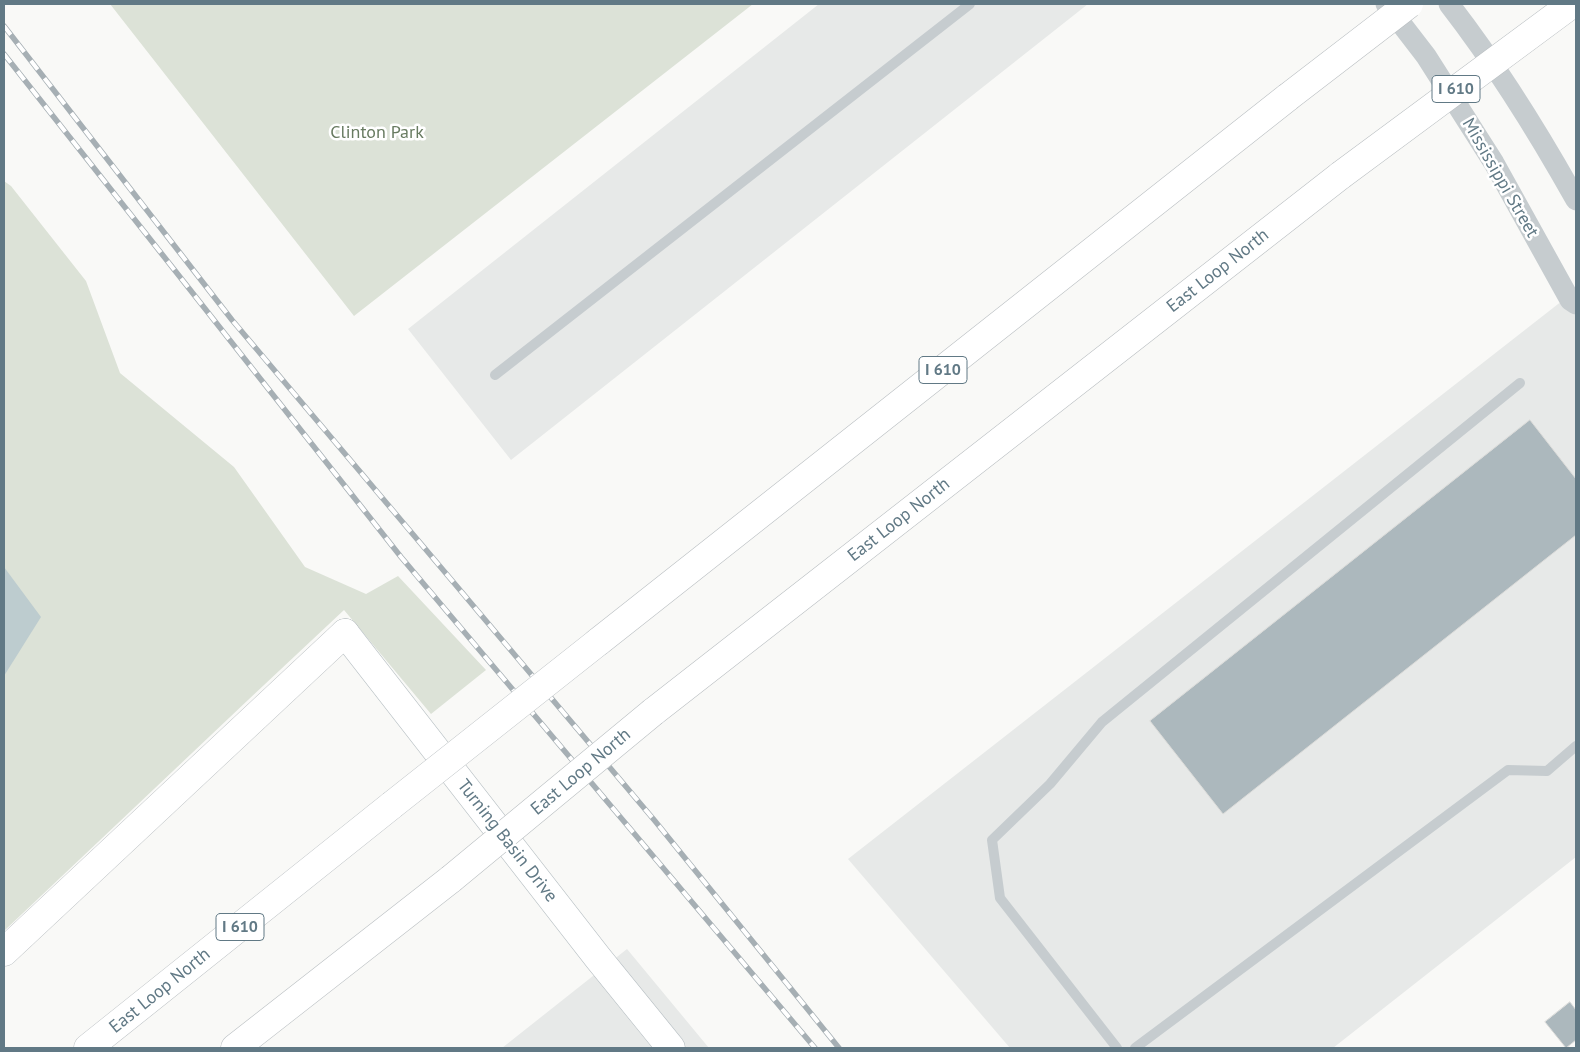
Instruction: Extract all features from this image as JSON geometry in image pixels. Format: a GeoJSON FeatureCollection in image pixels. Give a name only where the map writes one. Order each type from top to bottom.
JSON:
{"type":"FeatureCollection","features":[{"type":"Feature","properties":{"kind":"main road","name":"East Loop North"},"geometry":{"type":"LineString","coordinates":[[88,1048],[392,805],[1288,97],[1410,4]]}},
{"type":"Feature","properties":{"kind":"main road","name":"East Loop North"},"geometry":{"type":"LineString","coordinates":[[235,1048],[451,879],[653,712],[1341,175],[1572,4]]}},
{"type":"Feature","properties":{"kind":"main road","name":"Turning Basin Drive"},"geometry":{"type":"LineString","coordinates":[[4,952],[345,633],[598,958],[671,1048]]}},
{"type":"Feature","properties":{"kind":"street","name":"Mississippi Street"},"geometry":{"type":"LineString","coordinates":[[1386,4],[1426,56],[1494,163],[1570,300],[1576,304]]}},
{"type":"Feature","properties":{"kind":"street"},"geometry":{"type":"LineString","coordinates":[[1449,4],[1468,28],[1538,133],[1576,200]]}},
{"type":"Feature","properties":{"kind":"lane"},"geometry":{"type":"LineString","coordinates":[[495,375],[970,4]]}},
{"type":"Feature","properties":{"kind":"lane"},"geometry":{"type":"LineString","coordinates":[[1117,1048],[1000,898],[992,840],[1050,784],[1102,722],[1520,383]]}},
{"type":"Feature","properties":{"kind":"lane"},"geometry":{"type":"LineString","coordinates":[[1136,1048],[1508,770],[1547,771],[1576,746]]}},
{"type":"Feature","properties":{"kind":"shaded area"},"geometry":{"type":"Polygon","coordinates":[[[819,4],[1088,4],[511,460],[408,329],[819,4]]]}},
{"type":"Feature","properties":{"kind":"shaded area"},"geometry":{"type":"Polygon","coordinates":[[[1576,290],[1576,857],[1333,1048],[1010,1048],[848,859],[1576,290]]]}},
{"type":"Feature","properties":{"kind":"shaded area"},"geometry":{"type":"Polygon","coordinates":[[[4,567],[41,617],[4,676],[4,567]]]}},
{"type":"Feature","properties":{"kind":"shaded area"},"geometry":{"type":"Polygon","coordinates":[[[627,949],[709,1048],[502,1048],[627,949]]]}},
{"type":"Feature","properties":{"kind":"green space","name":"Clinton Park"},"geometry":{"type":"Polygon","coordinates":[[[110,4],[753,4],[354,316],[110,4]]]}},
{"type":"Feature","properties":{"kind":"green space"},"geometry":{"type":"Polygon","coordinates":[[[4,181],[11,186],[86,281],[120,373],[234,467],[305,567],[366,594],[398,576],[486,670],[431,714],[344,610],[4,931],[4,181]]]}},
{"type":"Feature","properties":{"kind":"building"},"geometry":{"type":"Polygon","coordinates":[[[1530,420],[1576,479],[1576,535],[1223,814],[1150,721],[1530,420]]]}},
{"type":"Feature","properties":{"kind":"building"},"geometry":{"type":"Polygon","coordinates":[[[1570,1002],[1576,1010],[1576,1040],[1566,1048],[1545,1022],[1570,1002]]]}},
{"type":"Feature","properties":{"kind":"railway"},"geometry":{"type":"LineString","coordinates":[[4,26],[232,320],[655,821],[839,1048]]}},
{"type":"Feature","properties":{"kind":"railway"},"geometry":{"type":"LineString","coordinates":[[4,54],[401,557],[815,1048]]}}]}
